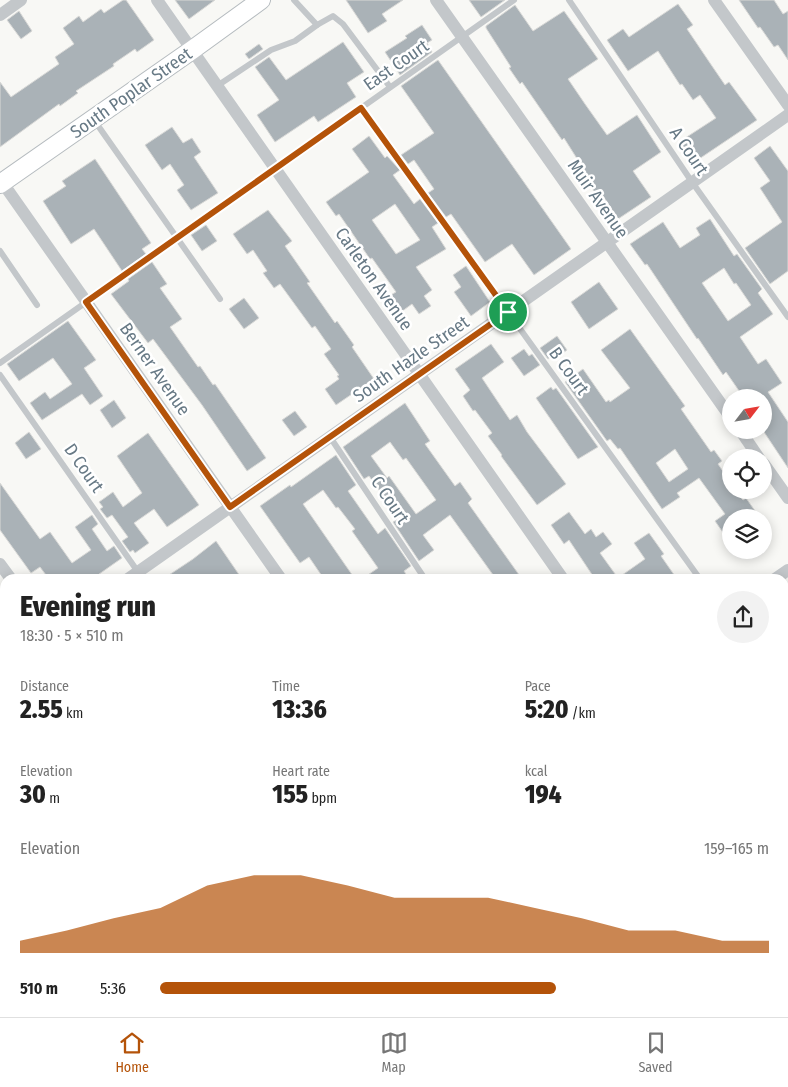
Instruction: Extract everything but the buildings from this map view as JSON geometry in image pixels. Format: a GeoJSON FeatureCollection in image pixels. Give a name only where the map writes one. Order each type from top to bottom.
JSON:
{"type":"FeatureCollection","features":[{"type":"Feature","properties":{"kind":"main road","name":"South Poplar Street"},"geometry":{"type":"LineString","coordinates":[[1,182],[261,0]]}},
{"type":"Feature","properties":{"kind":"street","name":"Carleton Avenue"},"geometry":{"type":"LineString","coordinates":[[157,0],[559,574]]}},
{"type":"Feature","properties":{"kind":"street","name":"Muir Avenue"},"geometry":{"type":"LineString","coordinates":[[436,0],[722,405]]}},
{"type":"Feature","properties":{"kind":"street"},"geometry":{"type":"LineString","coordinates":[[714,0],[788,105]]}},
{"type":"Feature","properties":{"kind":"street"},"geometry":{"type":"LineString","coordinates":[[0,14],[18,1]]}},
{"type":"Feature","properties":{"kind":"street","name":"South Hazle Street"},"geometry":{"type":"LineString","coordinates":[[139,574],[230,507],[788,115]]}},
{"type":"Feature","properties":{"kind":"street","name":"Berner Avenue"},"geometry":{"type":"LineString","coordinates":[[1,182],[277,574]]}},
{"type":"Feature","properties":{"kind":"street"},"geometry":{"type":"LineString","coordinates":[[772,475],[788,498]]}},
{"type":"Feature","properties":{"kind":"lane"},"geometry":{"type":"LineString","coordinates":[[294,0],[317,25]]}},
{"type":"Feature","properties":{"kind":"lane","name":"East Court"},"geometry":{"type":"LineString","coordinates":[[0,363],[514,0]]}},
{"type":"Feature","properties":{"kind":"lane","name":"A Court"},"geometry":{"type":"LineString","coordinates":[[569,0],[692,182],[788,317]]}},
{"type":"Feature","properties":{"kind":"lane"},"geometry":{"type":"LineString","coordinates":[[217,86],[271,50],[296,41],[317,25],[334,16],[390,88]]}},
{"type":"Feature","properties":{"kind":"lane","name":"B Court"},"geometry":{"type":"LineString","coordinates":[[361,108],[696,574]]}},
{"type":"Feature","properties":{"kind":"lane"},"geometry":{"type":"LineString","coordinates":[[93,119],[220,299]]}},
{"type":"Feature","properties":{"kind":"lane"},"geometry":{"type":"LineString","coordinates":[[0,251],[37,305]]}},
{"type":"Feature","properties":{"kind":"lane","name":"D Court"},"geometry":{"type":"LineString","coordinates":[[0,375],[135,574]]}},
{"type":"Feature","properties":{"kind":"lane","name":"C Court"},"geometry":{"type":"LineString","coordinates":[[330,437],[422,574]]}},
{"type":"Feature","properties":{"kind":"route"},"geometry":{"type":"LineString","coordinates":[[361,108],[508,312],[230,507],[86,302],[361,108]]}}]}
